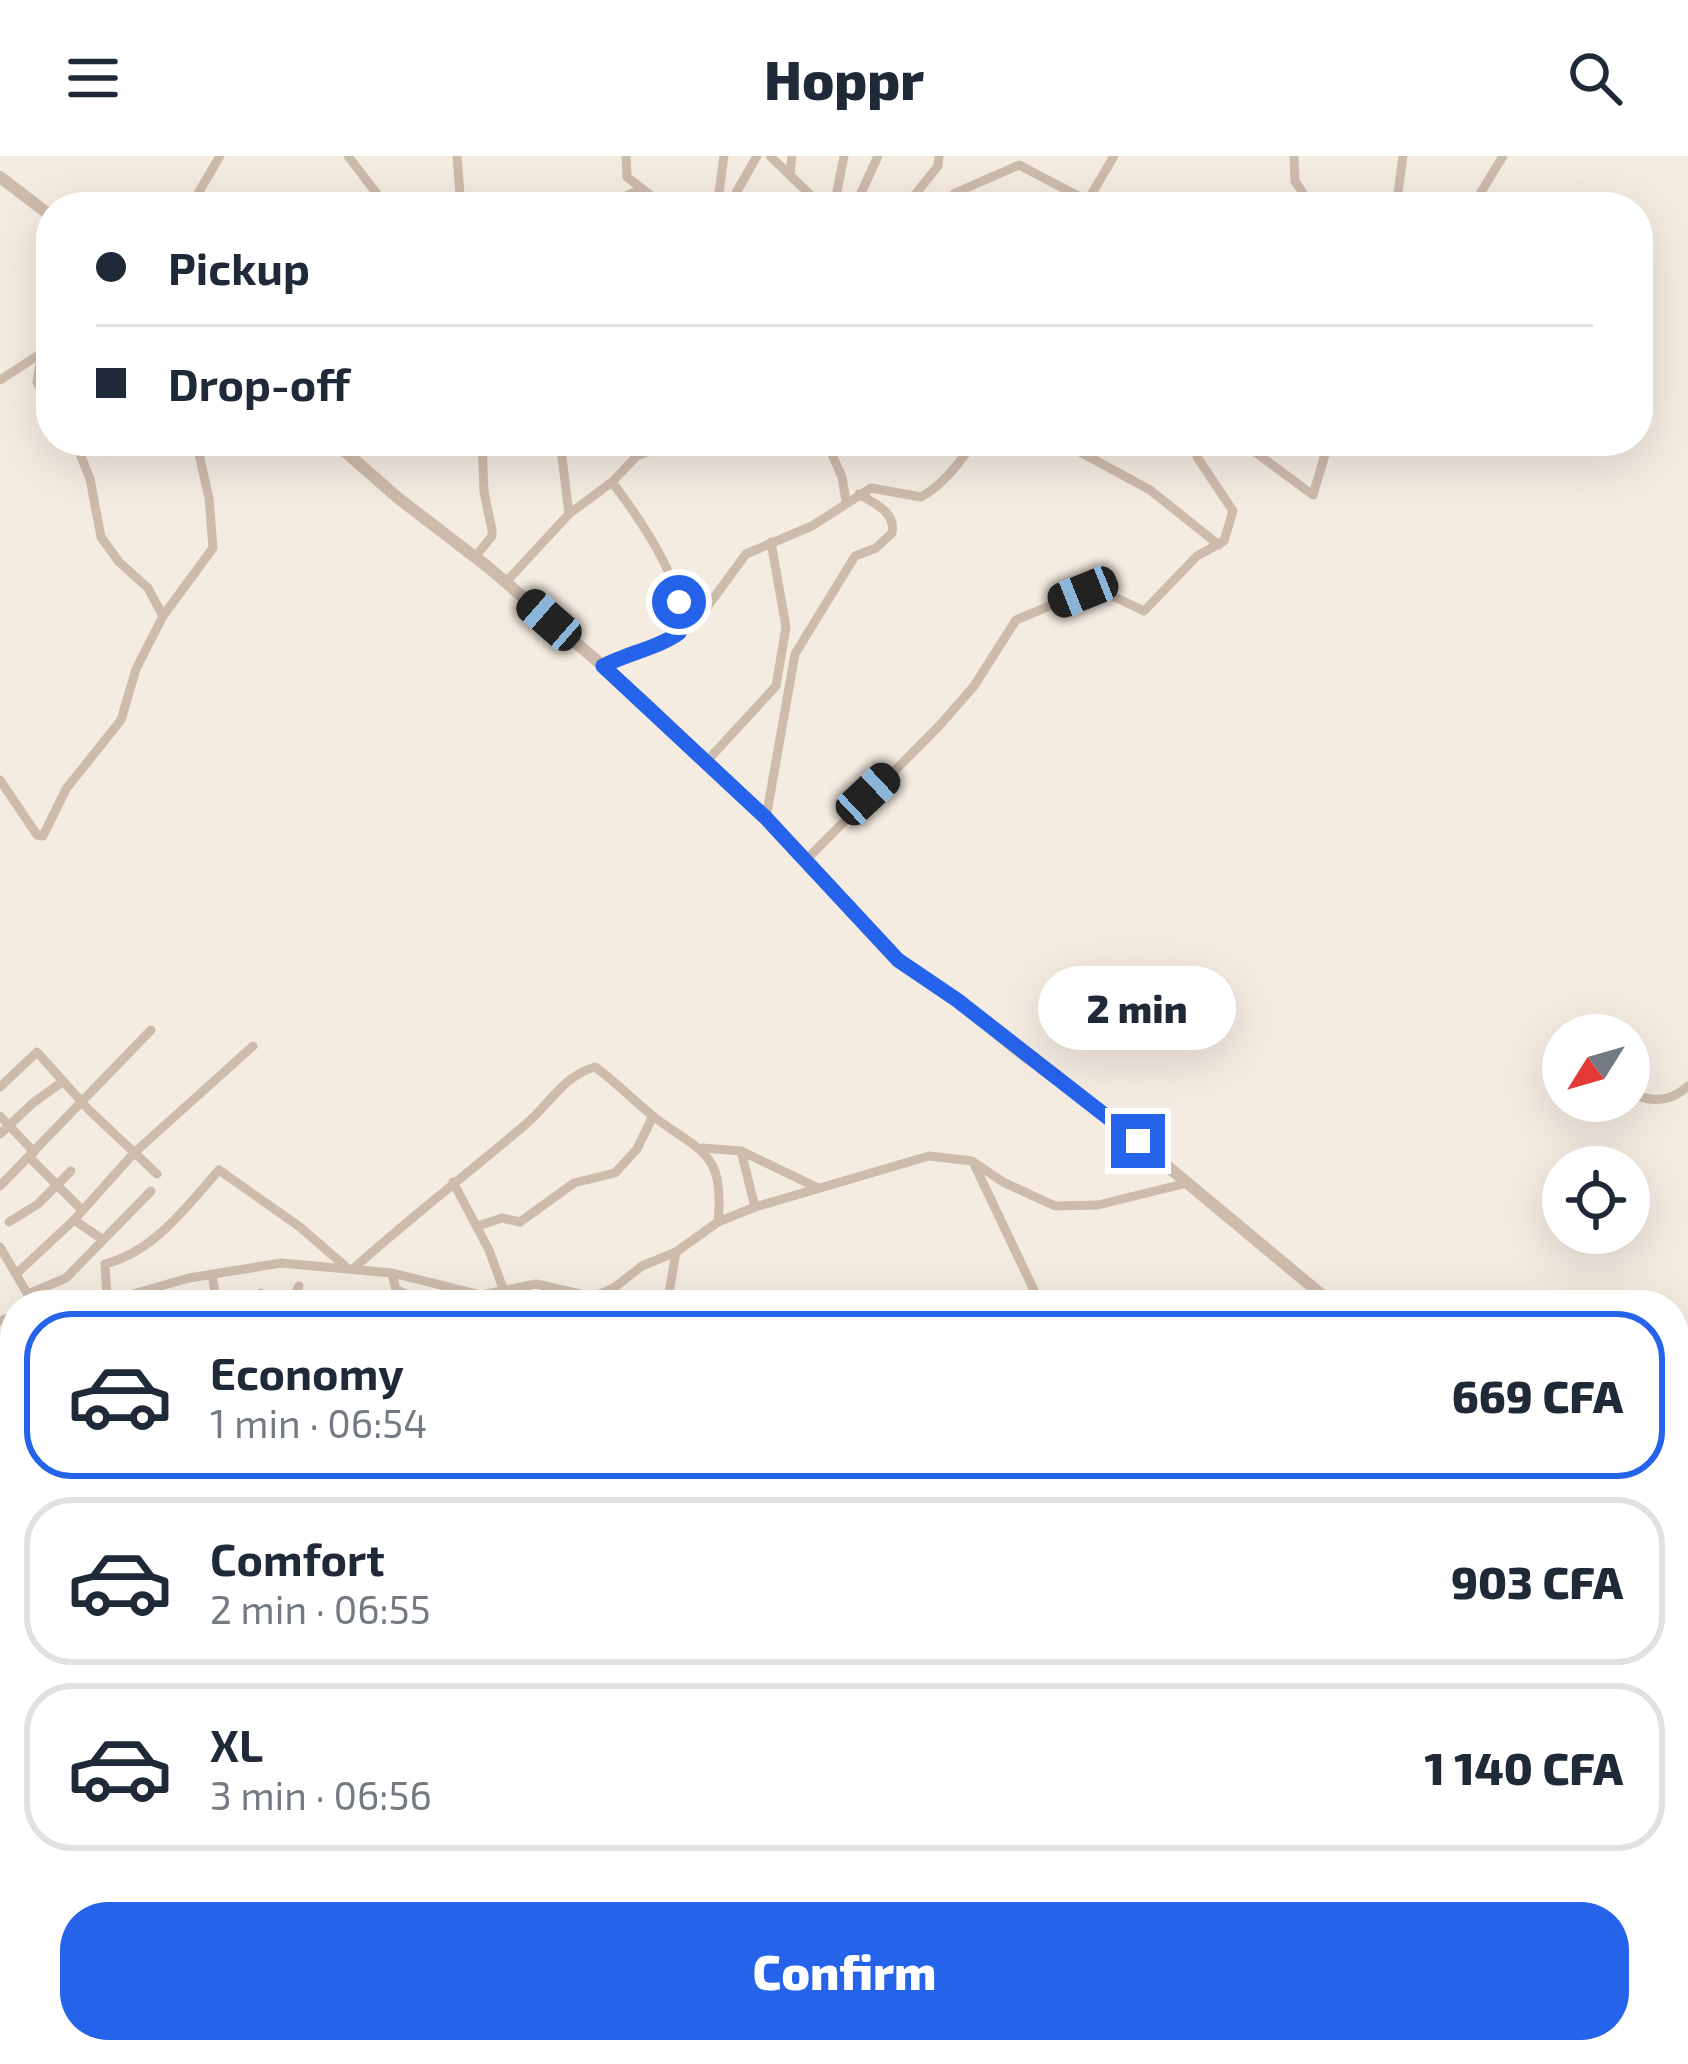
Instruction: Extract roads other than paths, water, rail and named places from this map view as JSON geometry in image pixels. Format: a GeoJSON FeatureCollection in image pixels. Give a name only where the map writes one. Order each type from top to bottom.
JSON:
{"type":"FeatureCollection","features":[{"type":"Feature","properties":{"kind":"street"},"geometry":{"type":"LineString","coordinates":[[199,192],[220,156]]}},
{"type":"Feature","properties":{"kind":"street"},"geometry":{"type":"LineString","coordinates":[[348,156],[376,192]]}},
{"type":"Feature","properties":{"kind":"street"},"geometry":{"type":"LineString","coordinates":[[457,156],[460,192]]}},
{"type":"Feature","properties":{"kind":"street"},"geometry":{"type":"LineString","coordinates":[[626,156],[627,177],[644,192]]}},
{"type":"Feature","properties":{"kind":"street"},"geometry":{"type":"LineString","coordinates":[[719,192],[724,156]]}},
{"type":"Feature","properties":{"kind":"street"},"geometry":{"type":"LineString","coordinates":[[737,192],[757,156]]}},
{"type":"Feature","properties":{"kind":"street"},"geometry":{"type":"LineString","coordinates":[[770,156],[813,192]]}},
{"type":"Feature","properties":{"kind":"street"},"geometry":{"type":"LineString","coordinates":[[790,174],[792,156]]}},
{"type":"Feature","properties":{"kind":"street"},"geometry":{"type":"LineString","coordinates":[[835,192],[844,156]]}},
{"type":"Feature","properties":{"kind":"street"},"geometry":{"type":"LineString","coordinates":[[862,192],[878,156]]}},
{"type":"Feature","properties":{"kind":"street"},"geometry":{"type":"LineString","coordinates":[[917,192],[938,166],[939,156]]}},
{"type":"Feature","properties":{"kind":"street"},"geometry":{"type":"LineString","coordinates":[[1089,192],[1114,156]]}},
{"type":"Feature","properties":{"kind":"street"},"geometry":{"type":"LineString","coordinates":[[1294,156],[1295,181],[1302,192]]}},
{"type":"Feature","properties":{"kind":"street"},"geometry":{"type":"LineString","coordinates":[[1398,192],[1403,156]]}},
{"type":"Feature","properties":{"kind":"street"},"geometry":{"type":"LineString","coordinates":[[1481,192],[1503,156]]}},
{"type":"Feature","properties":{"kind":"street"},"geometry":{"type":"LineString","coordinates":[[961,192],[1019,165],[1069,192]]}},
{"type":"Feature","properties":{"kind":"street"},"geometry":{"type":"LineString","coordinates":[[0,177],[36,205]]}},
{"type":"Feature","properties":{"kind":"street"},"geometry":{"type":"LineString","coordinates":[[635,192],[639,190]]}},
{"type":"Feature","properties":{"kind":"street"},"geometry":{"type":"LineString","coordinates":[[0,380],[36,356]]}},
{"type":"Feature","properties":{"kind":"street"},"geometry":{"type":"LineString","coordinates":[[81,456],[101,537],[119,562],[148,587],[163,616]]}},
{"type":"Feature","properties":{"kind":"street"},"geometry":{"type":"LineString","coordinates":[[0,781],[37,835],[43,836],[66,789],[121,720],[136,669],[163,616],[213,548],[199,456]]}},
{"type":"Feature","properties":{"kind":"street"},"geometry":{"type":"LineString","coordinates":[[351,456],[603,666],[766,818],[898,960],[957,1000],[1316,1290]]}},
{"type":"Feature","properties":{"kind":"street"},"geometry":{"type":"LineString","coordinates":[[475,557],[493,530],[484,492],[483,456]]}},
{"type":"Feature","properties":{"kind":"street"},"geometry":{"type":"LineString","coordinates":[[562,456],[568,514]]}},
{"type":"Feature","properties":{"kind":"street"},"geometry":{"type":"LineString","coordinates":[[506,582],[568,514],[612,482],[637,456]]}},
{"type":"Feature","properties":{"kind":"street"},"geometry":{"type":"LineString","coordinates":[[835,456],[846,501]]}},
{"type":"Feature","properties":{"kind":"street"},"geometry":{"type":"LineString","coordinates":[[603,666],[679,633],[706,608],[744,556],[816,524],[871,488],[921,497],[928,494],[963,456]]}},
{"type":"Feature","properties":{"kind":"street"},"geometry":{"type":"LineString","coordinates":[[1088,456],[1150,490],[1219,545]]}},
{"type":"Feature","properties":{"kind":"street"},"geometry":{"type":"LineString","coordinates":[[804,862],[940,725],[974,686],[1016,620],[1083,592],[1100,590],[1144,611],[1197,556],[1225,541],[1234,511],[1197,456]]}},
{"type":"Feature","properties":{"kind":"street"},"geometry":{"type":"LineString","coordinates":[[1260,456],[1313,495],[1325,456]]}},
{"type":"Feature","properties":{"kind":"street"},"geometry":{"type":"LineString","coordinates":[[612,482],[668,574],[682,611],[679,633]]}},
{"type":"Feature","properties":{"kind":"street"},"geometry":{"type":"LineString","coordinates":[[766,818],[795,654],[855,556],[876,548],[892,533],[886,511],[859,494]]}},
{"type":"Feature","properties":{"kind":"street"},"geometry":{"type":"LineString","coordinates":[[706,762],[776,686],[786,627],[771,542]]}},
{"type":"Feature","properties":{"kind":"street"},"geometry":{"type":"LineString","coordinates":[[0,1186],[152,1030]]}},
{"type":"Feature","properties":{"kind":"street"},"geometry":{"type":"LineString","coordinates":[[16,1274],[134,1154],[253,1046]]}},
{"type":"Feature","properties":{"kind":"street"},"geometry":{"type":"LineString","coordinates":[[0,1087],[34,1052],[157,1174]]}},
{"type":"Feature","properties":{"kind":"street"},"geometry":{"type":"LineString","coordinates":[[350,1268],[527,1123],[552,1095],[595,1067],[653,1116],[702,1148],[741,1151],[818,1188]]}},
{"type":"Feature","properties":{"kind":"street"},"geometry":{"type":"LineString","coordinates":[[0,1134],[62,1082]]}},
{"type":"Feature","properties":{"kind":"street"},"geometry":{"type":"LineString","coordinates":[[1650,1101],[1674,1096],[1688,1086]]}},
{"type":"Feature","properties":{"kind":"street"},"geometry":{"type":"LineString","coordinates":[[0,1116],[81,1209]]}},
{"type":"Feature","properties":{"kind":"street"},"geometry":{"type":"LineString","coordinates":[[478,1226],[502,1218],[520,1222],[574,1184],[615,1174],[638,1149],[653,1116]]}},
{"type":"Feature","properties":{"kind":"street"},"geometry":{"type":"LineString","coordinates":[[702,1148],[719,1185],[718,1222]]}},
{"type":"Feature","properties":{"kind":"street"},"geometry":{"type":"LineString","coordinates":[[741,1151],[755,1207]]}},
{"type":"Feature","properties":{"kind":"street"},"geometry":{"type":"LineString","coordinates":[[607,1290],[642,1266],[676,1252],[718,1222],[929,1156],[972,1161],[1003,1182],[1055,1206],[1098,1205],[1187,1183]]}},
{"type":"Feature","properties":{"kind":"street"},"geometry":{"type":"LineString","coordinates":[[972,1161],[1034,1290]]}},
{"type":"Feature","properties":{"kind":"street"},"geometry":{"type":"LineString","coordinates":[[107,1290],[105,1264],[156,1238],[219,1170],[350,1268]]}},
{"type":"Feature","properties":{"kind":"street"},"geometry":{"type":"LineString","coordinates":[[9,1222],[38,1204],[70,1171]]}},
{"type":"Feature","properties":{"kind":"street"},"geometry":{"type":"LineString","coordinates":[[453,1182],[506,1290],[527,1284],[570,1290]]}},
{"type":"Feature","properties":{"kind":"street"},"geometry":{"type":"LineString","coordinates":[[38,1290],[66,1278],[151,1191]]}},
{"type":"Feature","properties":{"kind":"street"},"geometry":{"type":"LineString","coordinates":[[74,1220],[102,1239]]}},
{"type":"Feature","properties":{"kind":"street"},"geometry":{"type":"LineString","coordinates":[[0,1246],[26,1290]]}},
{"type":"Feature","properties":{"kind":"street"},"geometry":{"type":"LineString","coordinates":[[670,1290],[676,1252]]}},
{"type":"Feature","properties":{"kind":"street"},"geometry":{"type":"LineString","coordinates":[[139,1290],[281,1264],[392,1273],[461,1290]]}},
{"type":"Feature","properties":{"kind":"street"},"geometry":{"type":"LineString","coordinates":[[392,1273],[399,1290]]}},
{"type":"Feature","properties":{"kind":"street"},"geometry":{"type":"LineString","coordinates":[[212,1274],[215,1290]]}},
{"type":"Feature","properties":{"kind":"street"},"geometry":{"type":"LineString","coordinates":[[297,1290],[299,1286]]}}]}
